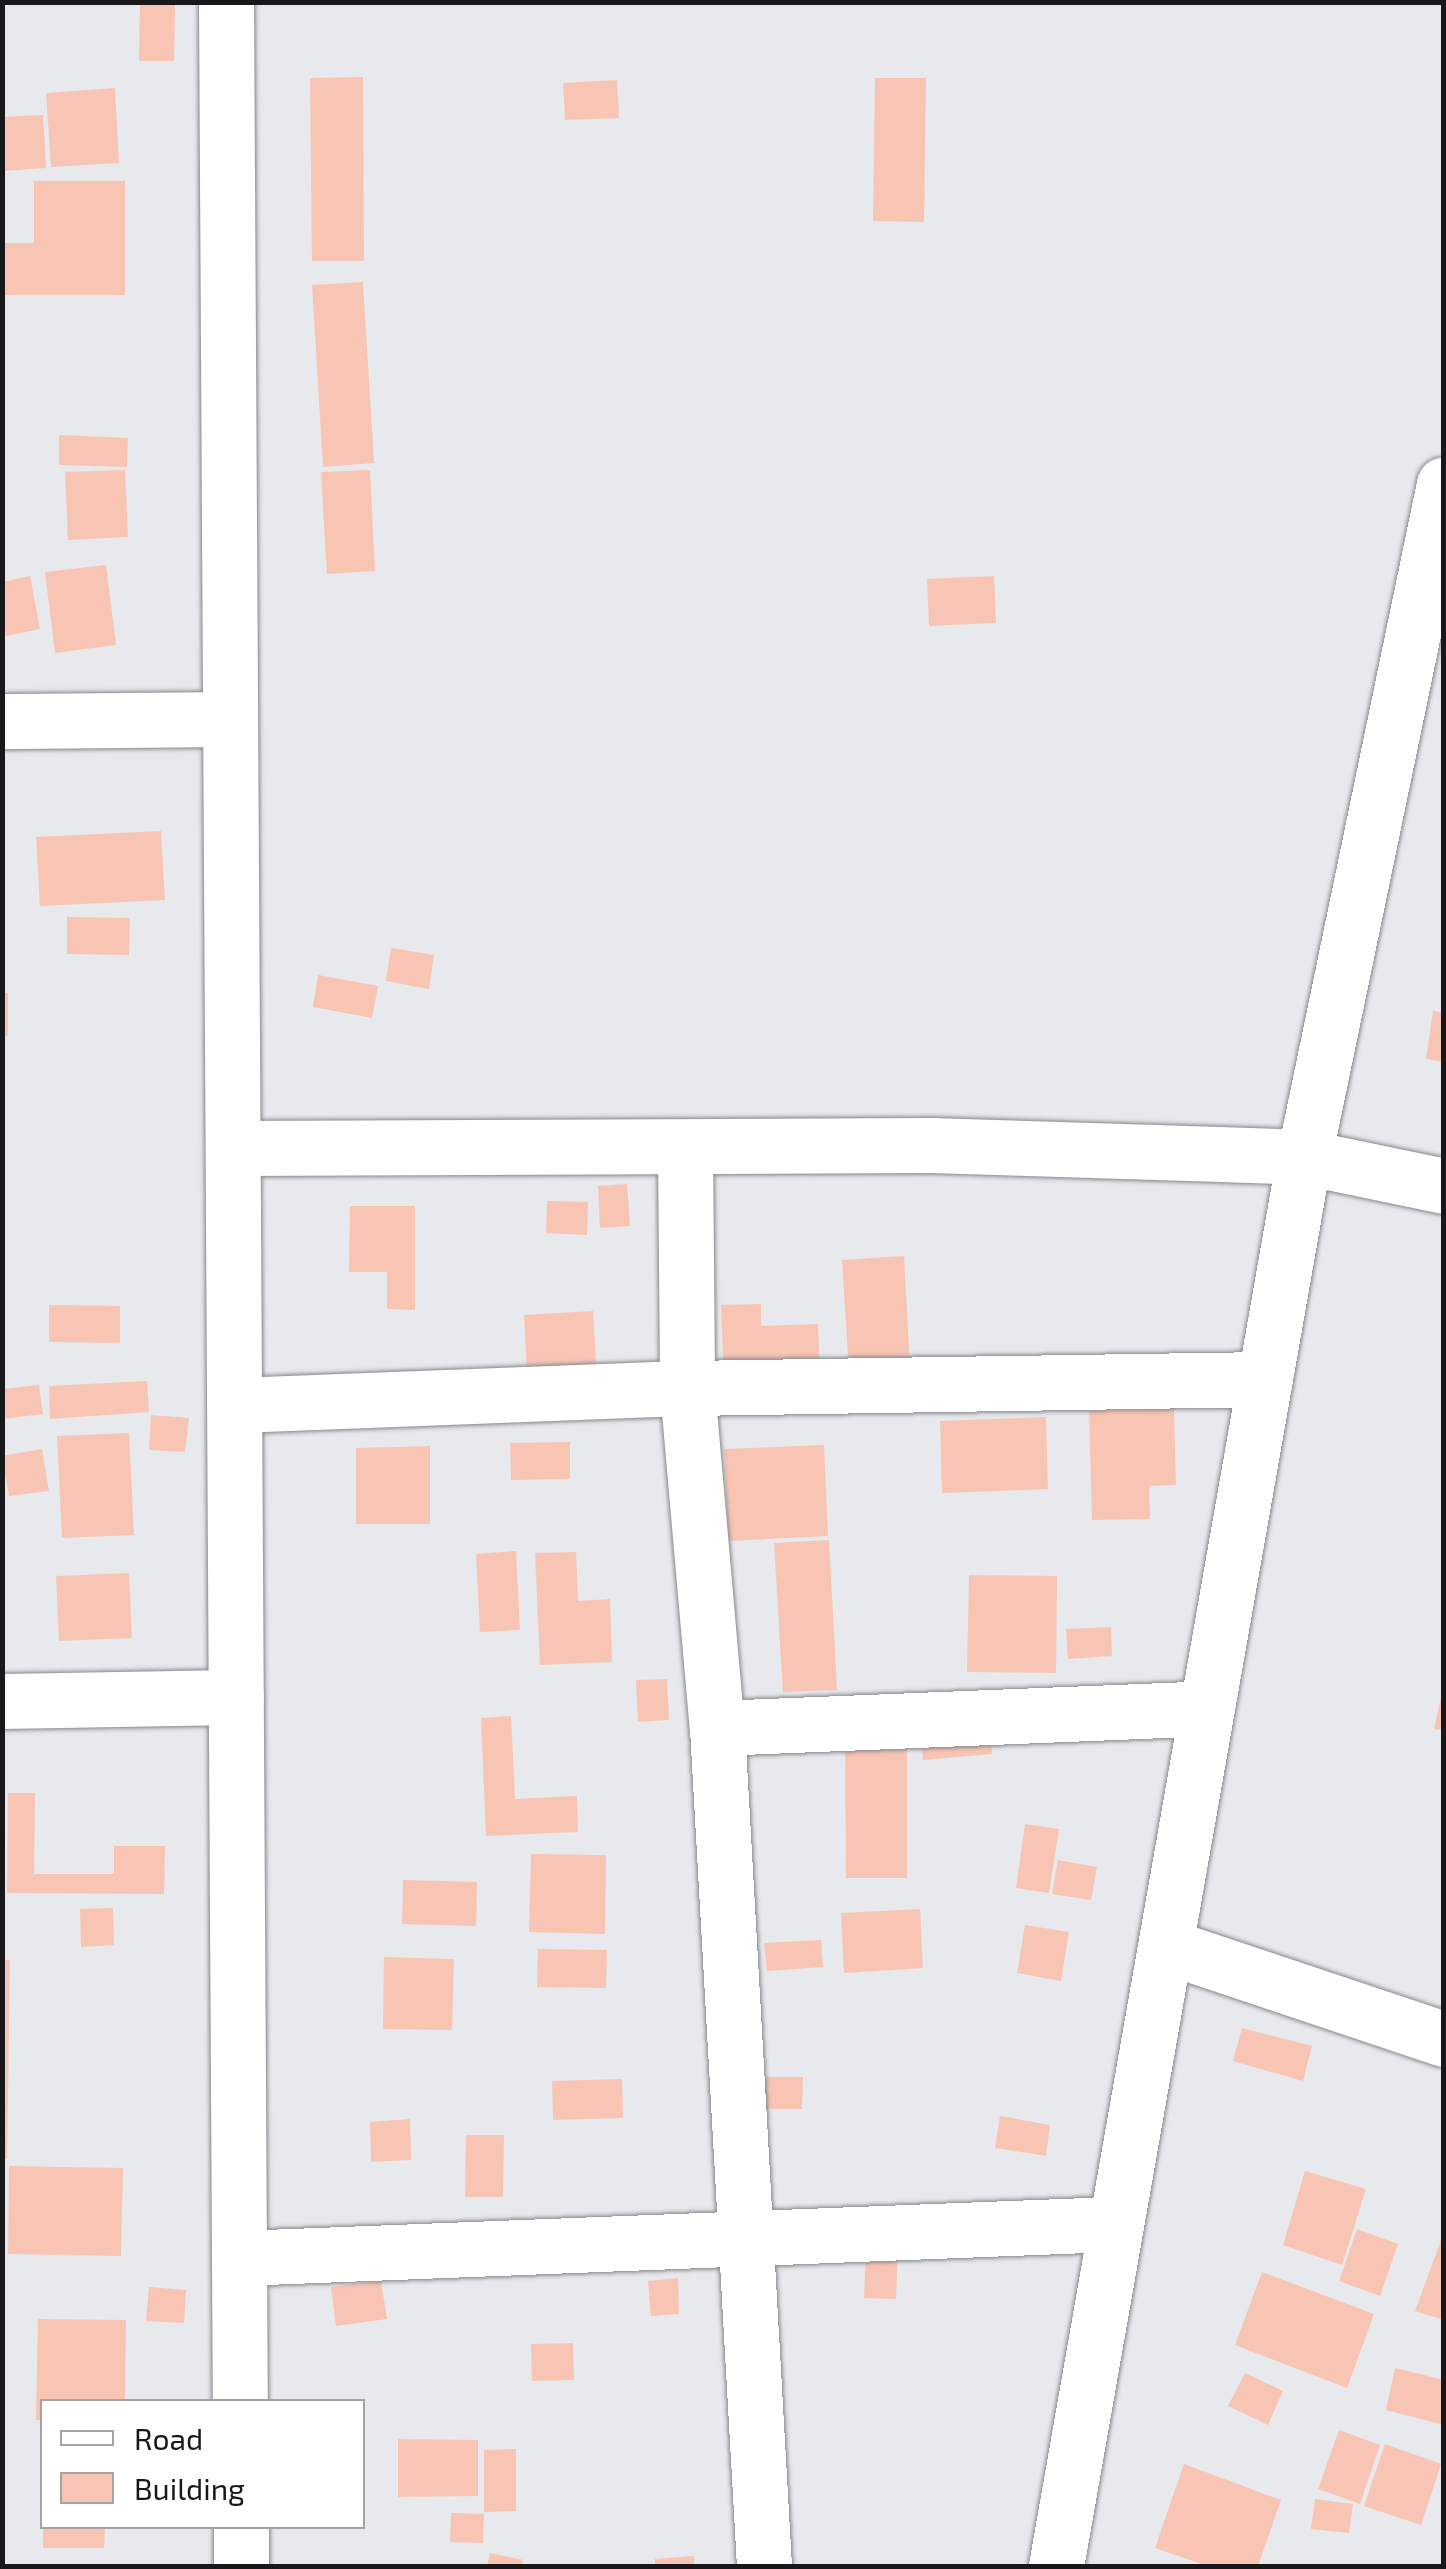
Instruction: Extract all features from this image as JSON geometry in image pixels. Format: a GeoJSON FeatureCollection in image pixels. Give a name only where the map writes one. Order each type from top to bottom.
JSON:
{"type":"FeatureCollection","features":[{"type":"Feature","properties":{"kind":"street"},"geometry":{"type":"LineString","coordinates":[[226,2],[238,1405],[240,2399]]}},
{"type":"Feature","properties":{"kind":"street"},"geometry":{"type":"LineString","coordinates":[[1056,2566],[1166,1946],[1204,1708],[1304,1158],[1444,484]]}},
{"type":"Feature","properties":{"kind":"street"},"geometry":{"type":"LineString","coordinates":[[2,721],[230,719]]}},
{"type":"Feature","properties":{"kind":"street"},"geometry":{"type":"LineString","coordinates":[[234,1148],[930,1146],[1304,1158],[1444,1186]]}},
{"type":"Feature","properties":{"kind":"street"},"geometry":{"type":"LineString","coordinates":[[684,1147],[687,1388],[717,1728],[764,2566]]}},
{"type":"Feature","properties":{"kind":"street"},"geometry":{"type":"LineString","coordinates":[[238,1405],[687,1388],[1264,1379]]}},
{"type":"Feature","properties":{"kind":"street"},"geometry":{"type":"LineString","coordinates":[[2,1701],[236,1697]]}},
{"type":"Feature","properties":{"kind":"street"},"geometry":{"type":"LineString","coordinates":[[717,1728],[1204,1708]]}},
{"type":"Feature","properties":{"kind":"street"},"geometry":{"type":"LineString","coordinates":[[1166,1946],[1444,2039]]}},
{"type":"Feature","properties":{"kind":"street"},"geometry":{"type":"LineString","coordinates":[[240,2258],[746,2234],[1115,2224]]}},
{"type":"Feature","properties":{"kind":"street"},"geometry":{"type":"LineString","coordinates":[[241,2529],[241,2566]]}},
{"type":"Feature","properties":{"kind":"building"},"geometry":{"type":"Polygon","coordinates":[[[140,3],[175,4],[174,61],[139,61],[140,3]]]}},
{"type":"Feature","properties":{"kind":"building"},"geometry":{"type":"Polygon","coordinates":[[[363,77],[364,261],[312,261],[310,78],[363,77]]]}},
{"type":"Feature","properties":{"kind":"building"},"geometry":{"type":"Polygon","coordinates":[[[875,78],[926,78],[924,222],[873,221],[875,78]]]}},
{"type":"Feature","properties":{"kind":"building"},"geometry":{"type":"Polygon","coordinates":[[[617,80],[619,118],[565,120],[563,83],[617,80]]]}},
{"type":"Feature","properties":{"kind":"building"},"geometry":{"type":"Polygon","coordinates":[[[115,88],[119,163],[51,167],[46,93],[115,88]]]}},
{"type":"Feature","properties":{"kind":"building"},"geometry":{"type":"Polygon","coordinates":[[[43,115],[46,168],[4,171],[2,117],[43,115]]]}},
{"type":"Feature","properties":{"kind":"building"},"geometry":{"type":"Polygon","coordinates":[[[34,181],[125,181],[125,295],[4,295],[4,243],[34,243],[34,181]]]}},
{"type":"Feature","properties":{"kind":"building"},"geometry":{"type":"Polygon","coordinates":[[[363,282],[374,463],[323,467],[312,285],[363,282]]]}},
{"type":"Feature","properties":{"kind":"building"},"geometry":{"type":"Polygon","coordinates":[[[59,435],[128,438],[127,467],[59,465],[59,435]]]}},
{"type":"Feature","properties":{"kind":"building"},"geometry":{"type":"Polygon","coordinates":[[[125,470],[128,537],[68,540],[65,472],[125,470]]]}},
{"type":"Feature","properties":{"kind":"building"},"geometry":{"type":"Polygon","coordinates":[[[370,470],[375,571],[327,574],[321,472],[370,470]]]}},
{"type":"Feature","properties":{"kind":"building"},"geometry":{"type":"Polygon","coordinates":[[[106,565],[116,645],[55,653],[45,572],[106,565]]]}},
{"type":"Feature","properties":{"kind":"building"},"geometry":{"type":"Polygon","coordinates":[[[30,576],[40,629],[6,636],[2,582],[30,576]]]}},
{"type":"Feature","properties":{"kind":"building"},"geometry":{"type":"Polygon","coordinates":[[[994,576],[996,623],[929,626],[927,579],[994,576]]]}},
{"type":"Feature","properties":{"kind":"building"},"geometry":{"type":"Polygon","coordinates":[[[161,831],[165,900],[40,906],[36,837],[161,831]]]}},
{"type":"Feature","properties":{"kind":"building"},"geometry":{"type":"Polygon","coordinates":[[[67,917],[130,918],[129,955],[67,954],[67,917]]]}},
{"type":"Feature","properties":{"kind":"building"},"geometry":{"type":"Polygon","coordinates":[[[391,948],[434,955],[429,989],[386,981],[391,948]]]}},
{"type":"Feature","properties":{"kind":"building"},"geometry":{"type":"Polygon","coordinates":[[[318,975],[378,986],[372,1018],[313,1007],[318,975]]]}},
{"type":"Feature","properties":{"kind":"building"},"geometry":{"type":"Polygon","coordinates":[[[2,993],[8,993],[8,1036],[2,1036],[2,993]]]}},
{"type":"Feature","properties":{"kind":"building"},"geometry":{"type":"Polygon","coordinates":[[[1433,1011],[1444,1013],[1444,1062],[1426,1059],[1433,1011]]]}},
{"type":"Feature","properties":{"kind":"building"},"geometry":{"type":"Polygon","coordinates":[[[627,1184],[630,1226],[600,1228],[598,1186],[627,1184]]]}},
{"type":"Feature","properties":{"kind":"building"},"geometry":{"type":"Polygon","coordinates":[[[547,1201],[588,1202],[587,1235],[546,1233],[547,1201]]]}},
{"type":"Feature","properties":{"kind":"building"},"geometry":{"type":"Polygon","coordinates":[[[350,1206],[415,1206],[415,1310],[387,1309],[387,1272],[349,1272],[350,1206]]]}},
{"type":"Feature","properties":{"kind":"building"},"geometry":{"type":"Polygon","coordinates":[[[904,1256],[911,1383],[850,1386],[842,1260],[904,1256]]]}},
{"type":"Feature","properties":{"kind":"building"},"geometry":{"type":"Polygon","coordinates":[[[761,1304],[761,1326],[818,1324],[821,1405],[725,1409],[721,1305],[761,1304]]]}},
{"type":"Feature","properties":{"kind":"building"},"geometry":{"type":"Polygon","coordinates":[[[49,1305],[120,1306],[120,1343],[49,1342],[49,1305]]]}},
{"type":"Feature","properties":{"kind":"building"},"geometry":{"type":"Polygon","coordinates":[[[593,1311],[599,1410],[529,1414],[524,1315],[593,1311]]]}},
{"type":"Feature","properties":{"kind":"building"},"geometry":{"type":"Polygon","coordinates":[[[147,1381],[149,1412],[50,1419],[49,1386],[147,1381]]]}},
{"type":"Feature","properties":{"kind":"building"},"geometry":{"type":"Polygon","coordinates":[[[39,1385],[43,1414],[2,1419],[2,1389],[39,1385]]]}},
{"type":"Feature","properties":{"kind":"building"},"geometry":{"type":"Polygon","coordinates":[[[1174,1408],[1176,1485],[1149,1486],[1150,1519],[1092,1520],[1089,1411],[1174,1408]]]}},
{"type":"Feature","properties":{"kind":"building"},"geometry":{"type":"Polygon","coordinates":[[[151,1415],[189,1418],[185,1452],[149,1450],[151,1415]]]}},
{"type":"Feature","properties":{"kind":"building"},"geometry":{"type":"Polygon","coordinates":[[[1046,1417],[1048,1489],[942,1493],[940,1421],[1046,1417]]]}},
{"type":"Feature","properties":{"kind":"building"},"geometry":{"type":"Polygon","coordinates":[[[129,1433],[134,1535],[62,1538],[57,1436],[129,1433]]]}},
{"type":"Feature","properties":{"kind":"building"},"geometry":{"type":"Polygon","coordinates":[[[570,1442],[570,1479],[511,1480],[510,1443],[570,1442]]]}},
{"type":"Feature","properties":{"kind":"building"},"geometry":{"type":"Polygon","coordinates":[[[824,1445],[828,1536],[729,1541],[724,1449],[824,1445]]]}},
{"type":"Feature","properties":{"kind":"building"},"geometry":{"type":"Polygon","coordinates":[[[430,1446],[430,1524],[356,1524],[356,1448],[430,1446]]]}},
{"type":"Feature","properties":{"kind":"building"},"geometry":{"type":"Polygon","coordinates":[[[42,1449],[49,1491],[9,1496],[2,1456],[42,1449]]]}},
{"type":"Feature","properties":{"kind":"building"},"geometry":{"type":"Polygon","coordinates":[[[829,1540],[837,1690],[783,1692],[774,1543],[829,1540]]]}},
{"type":"Feature","properties":{"kind":"building"},"geometry":{"type":"Polygon","coordinates":[[[516,1551],[520,1630],[480,1632],[476,1554],[516,1551]]]}},
{"type":"Feature","properties":{"kind":"building"},"geometry":{"type":"Polygon","coordinates":[[[576,1552],[578,1601],[610,1599],[612,1662],[540,1665],[535,1553],[576,1552]]]}},
{"type":"Feature","properties":{"kind":"building"},"geometry":{"type":"Polygon","coordinates":[[[129,1573],[132,1638],[59,1641],[56,1576],[129,1573]]]}},
{"type":"Feature","properties":{"kind":"building"},"geometry":{"type":"Polygon","coordinates":[[[969,1575],[1057,1576],[1056,1673],[967,1672],[969,1575]]]}},
{"type":"Feature","properties":{"kind":"building"},"geometry":{"type":"Polygon","coordinates":[[[1111,1627],[1112,1656],[1068,1659],[1066,1629],[1111,1627]]]}},
{"type":"Feature","properties":{"kind":"building"},"geometry":{"type":"Polygon","coordinates":[[[667,1679],[669,1720],[638,1722],[636,1680],[667,1679]]]}},
{"type":"Feature","properties":{"kind":"building"},"geometry":{"type":"Polygon","coordinates":[[[1444,1684],[1444,1731],[1434,1729],[1444,1684]]]}},
{"type":"Feature","properties":{"kind":"building"},"geometry":{"type":"Polygon","coordinates":[[[511,1716],[515,1799],[577,1796],[578,1832],[486,1836],[481,1718],[511,1716]]]}},
{"type":"Feature","properties":{"kind":"building"},"geometry":{"type":"Polygon","coordinates":[[[988,1716],[992,1754],[923,1760],[920,1721],[988,1716]]]}},
{"type":"Feature","properties":{"kind":"building"},"geometry":{"type":"Polygon","coordinates":[[[845,1730],[907,1730],[907,1878],[846,1878],[845,1730]]]}},
{"type":"Feature","properties":{"kind":"building"},"geometry":{"type":"Polygon","coordinates":[[[8,1793],[35,1793],[34,1874],[114,1874],[114,1846],[165,1846],[164,1894],[7,1893],[8,1793]]]}},
{"type":"Feature","properties":{"kind":"building"},"geometry":{"type":"Polygon","coordinates":[[[1025,1824],[1059,1829],[1049,1893],[1016,1888],[1025,1824]]]}},
{"type":"Feature","properties":{"kind":"building"},"geometry":{"type":"Polygon","coordinates":[[[531,1854],[606,1855],[605,1934],[529,1932],[531,1854]]]}},
{"type":"Feature","properties":{"kind":"building"},"geometry":{"type":"Polygon","coordinates":[[[1058,1860],[1097,1867],[1091,1900],[1052,1894],[1058,1860]]]}},
{"type":"Feature","properties":{"kind":"building"},"geometry":{"type":"Polygon","coordinates":[[[403,1880],[477,1882],[476,1926],[402,1924],[403,1880]]]}},
{"type":"Feature","properties":{"kind":"building"},"geometry":{"type":"Polygon","coordinates":[[[113,1908],[114,1945],[81,1947],[80,1909],[113,1908]]]}},
{"type":"Feature","properties":{"kind":"building"},"geometry":{"type":"Polygon","coordinates":[[[920,1909],[923,1968],[844,1973],[841,1913],[920,1909]]]}},
{"type":"Feature","properties":{"kind":"building"},"geometry":{"type":"Polygon","coordinates":[[[1025,1925],[1069,1932],[1061,1981],[1017,1973],[1025,1925]]]}},
{"type":"Feature","properties":{"kind":"building"},"geometry":{"type":"Polygon","coordinates":[[[821,1940],[823,1967],[767,1971],[764,1943],[821,1940]]]}},
{"type":"Feature","properties":{"kind":"building"},"geometry":{"type":"Polygon","coordinates":[[[538,1949],[607,1950],[606,1988],[537,1987],[538,1949]]]}},
{"type":"Feature","properties":{"kind":"building"},"geometry":{"type":"Polygon","coordinates":[[[384,1957],[454,1959],[452,2030],[383,2029],[384,1957]]]}},
{"type":"Feature","properties":{"kind":"building"},"geometry":{"type":"Polygon","coordinates":[[[2,1960],[10,1960],[7,2159],[2,2159],[2,1960]]]}},
{"type":"Feature","properties":{"kind":"building"},"geometry":{"type":"Polygon","coordinates":[[[1242,2028],[1312,2046],[1303,2081],[1233,2061],[1242,2028]]]}},
{"type":"Feature","properties":{"kind":"building"},"geometry":{"type":"Polygon","coordinates":[[[752,2077],[803,2077],[802,2109],[752,2109],[752,2077]]]}},
{"type":"Feature","properties":{"kind":"building"},"geometry":{"type":"Polygon","coordinates":[[[622,2079],[623,2118],[553,2120],[552,2081],[622,2079]]]}},
{"type":"Feature","properties":{"kind":"building"},"geometry":{"type":"Polygon","coordinates":[[[1000,2116],[1050,2125],[1046,2156],[995,2148],[1000,2116]]]}},
{"type":"Feature","properties":{"kind":"building"},"geometry":{"type":"Polygon","coordinates":[[[410,2119],[411,2160],[371,2162],[370,2122],[410,2119]]]}},
{"type":"Feature","properties":{"kind":"building"},"geometry":{"type":"Polygon","coordinates":[[[466,2135],[504,2135],[503,2197],[465,2197],[466,2135]]]}},
{"type":"Feature","properties":{"kind":"building"},"geometry":{"type":"Polygon","coordinates":[[[9,2166],[123,2168],[121,2256],[8,2254],[9,2166]]]}},
{"type":"Feature","properties":{"kind":"building"},"geometry":{"type":"Polygon","coordinates":[[[1305,2171],[1366,2189],[1342,2265],[1283,2245],[1305,2171]]]}},
{"type":"Feature","properties":{"kind":"building"},"geometry":{"type":"Polygon","coordinates":[[[1357,2229],[1398,2244],[1380,2296],[1339,2281],[1357,2229]]]}},
{"type":"Feature","properties":{"kind":"building"},"geometry":{"type":"Polygon","coordinates":[[[1444,2232],[1444,2320],[1415,2311],[1444,2232]]]}},
{"type":"Feature","properties":{"kind":"building"},"geometry":{"type":"Polygon","coordinates":[[[866,2245],[898,2246],[896,2299],[864,2298],[866,2245]]]}},
{"type":"Feature","properties":{"kind":"building"},"geometry":{"type":"Polygon","coordinates":[[[1262,2272],[1374,2314],[1347,2388],[1235,2345],[1262,2272]]]}},
{"type":"Feature","properties":{"kind":"building"},"geometry":{"type":"Polygon","coordinates":[[[678,2278],[679,2314],[651,2316],[648,2281],[678,2278]]]}},
{"type":"Feature","properties":{"kind":"building"},"geometry":{"type":"Polygon","coordinates":[[[381,2281],[387,2319],[336,2326],[331,2287],[381,2281]]]}},
{"type":"Feature","properties":{"kind":"building"},"geometry":{"type":"Polygon","coordinates":[[[149,2287],[186,2290],[184,2323],[146,2321],[149,2287]]]}},
{"type":"Feature","properties":{"kind":"building"},"geometry":{"type":"Polygon","coordinates":[[[38,2319],[126,2320],[125,2399],[40,2399],[40,2420],[36,2420],[38,2319]]]}},
{"type":"Feature","properties":{"kind":"building"},"geometry":{"type":"Polygon","coordinates":[[[573,2343],[574,2380],[532,2381],[531,2344],[573,2343]]]}},
{"type":"Feature","properties":{"kind":"building"},"geometry":{"type":"Polygon","coordinates":[[[1395,2368],[1444,2380],[1444,2425],[1386,2410],[1395,2368]]]}},
{"type":"Feature","properties":{"kind":"building"},"geometry":{"type":"Polygon","coordinates":[[[1245,2373],[1283,2391],[1268,2425],[1228,2406],[1245,2373]]]}},
{"type":"Feature","properties":{"kind":"building"},"geometry":{"type":"Polygon","coordinates":[[[1339,2430],[1380,2445],[1360,2504],[1318,2489],[1339,2430]]]}},
{"type":"Feature","properties":{"kind":"building"},"geometry":{"type":"Polygon","coordinates":[[[398,2439],[478,2440],[478,2496],[398,2497],[398,2439]]]}},
{"type":"Feature","properties":{"kind":"building"},"geometry":{"type":"Polygon","coordinates":[[[1385,2444],[1441,2464],[1421,2525],[1364,2506],[1385,2444]]]}},
{"type":"Feature","properties":{"kind":"building"},"geometry":{"type":"Polygon","coordinates":[[[516,2449],[516,2511],[484,2512],[484,2450],[516,2449]]]}},
{"type":"Feature","properties":{"kind":"building"},"geometry":{"type":"Polygon","coordinates":[[[1184,2464],[1281,2500],[1258,2566],[1208,2566],[1155,2548],[1184,2464]]]}},
{"type":"Feature","properties":{"kind":"building"},"geometry":{"type":"Polygon","coordinates":[[[1315,2499],[1353,2504],[1349,2533],[1311,2529],[1315,2499]]]}},
{"type":"Feature","properties":{"kind":"building"},"geometry":{"type":"Polygon","coordinates":[[[451,2513],[484,2514],[483,2543],[450,2542],[451,2513]]]}},
{"type":"Feature","properties":{"kind":"building"},"geometry":{"type":"Polygon","coordinates":[[[43,2529],[105,2529],[104,2548],[43,2548],[43,2529]]]}},
{"type":"Feature","properties":{"kind":"building"},"geometry":{"type":"Polygon","coordinates":[[[490,2553],[523,2560],[522,2566],[487,2566],[490,2553]]]}},
{"type":"Feature","properties":{"kind":"building"},"geometry":{"type":"Polygon","coordinates":[[[694,2556],[694,2566],[655,2566],[655,2559],[694,2556]]]}}]}
